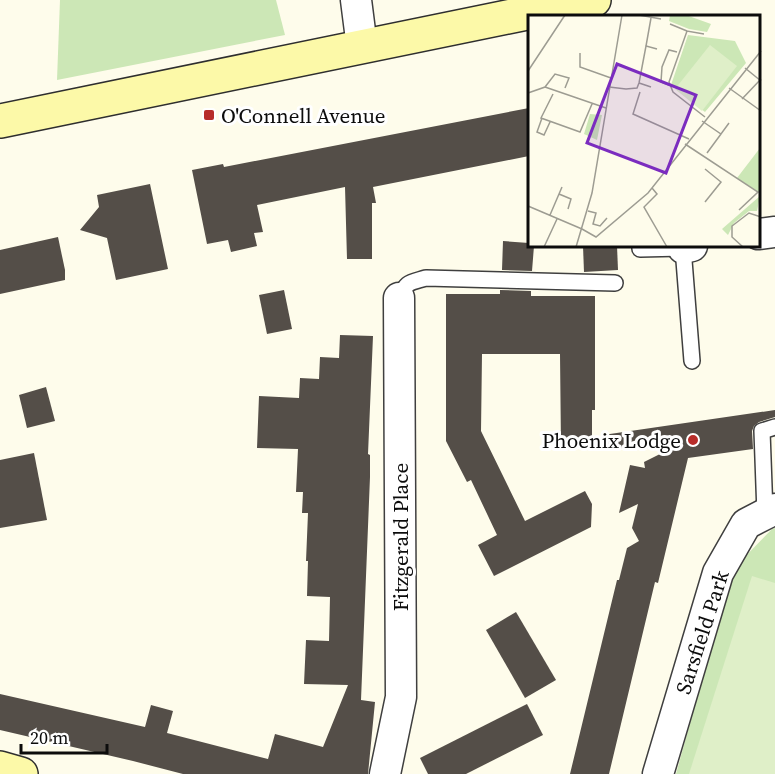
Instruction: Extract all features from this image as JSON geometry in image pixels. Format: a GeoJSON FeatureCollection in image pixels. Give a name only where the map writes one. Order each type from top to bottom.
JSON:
{"type":"FeatureCollection","features":[{"type":"Feature","properties":{"kind":"main road"},"geometry":{"type":"LineString","coordinates":[[536,15],[594,0]]}},
{"type":"Feature","properties":{"kind":"main road"},"geometry":{"type":"LineString","coordinates":[[0,121],[362,47],[528,16]]}},
{"type":"Feature","properties":{"kind":"main road"},"geometry":{"type":"LineString","coordinates":[[0,768],[21,774]]}},
{"type":"Feature","properties":{"kind":"street"},"geometry":{"type":"LineString","coordinates":[[357,0],[362,47]]}},
{"type":"Feature","properties":{"kind":"street"},"geometry":{"type":"LineString","coordinates":[[760,234],[775,231]]}},
{"type":"Feature","properties":{"kind":"street","name":"Fitzgerald Place"},"geometry":{"type":"LineString","coordinates":[[385,774],[401,697],[399,298]]}},
{"type":"Feature","properties":{"kind":"street","name":"Sarsfield Park"},"geometry":{"type":"LineString","coordinates":[[658,774],[718,573],[746,524],[770,512]]}},
{"type":"Feature","properties":{"kind":"lane"},"geometry":{"type":"LineString","coordinates":[[640,248],[664,248]]}},
{"type":"Feature","properties":{"kind":"lane"},"geometry":{"type":"LineString","coordinates":[[688,248],[692,361]]}},
{"type":"Feature","properties":{"kind":"lane"},"geometry":{"type":"LineString","coordinates":[[399,298],[408,283],[426,278],[615,283]]}},
{"type":"Feature","properties":{"kind":"lane"},"geometry":{"type":"LineString","coordinates":[[770,512],[762,431],[775,427]]}},
{"type":"Feature","properties":{"kind":"green space"},"geometry":{"type":"Polygon","coordinates":[[[60,0],[276,0],[285,35],[57,80],[60,0]]]}},
{"type":"Feature","properties":{"kind":"green space"},"geometry":{"type":"Polygon","coordinates":[[[775,528],[775,774],[676,774],[732,570],[775,528]]]}},
{"type":"Feature","properties":{"kind":"green space"},"geometry":{"type":"Polygon","coordinates":[[[752,576],[775,583],[775,774],[689,774],[752,576]]]}},
{"type":"Feature","properties":{"kind":"building"},"geometry":{"type":"Polygon","coordinates":[[[528,108],[528,156],[373,187],[376,203],[372,203],[372,259],[347,259],[345,187],[257,205],[263,232],[254,233],[257,246],[231,252],[228,240],[207,244],[192,170],[223,164],[224,167],[528,108]]]}},
{"type":"Feature","properties":{"kind":"building"},"geometry":{"type":"Polygon","coordinates":[[[150,184],[168,269],[116,280],[107,238],[80,230],[99,207],[97,195],[150,184]]]}},
{"type":"Feature","properties":{"kind":"building"},"geometry":{"type":"Polygon","coordinates":[[[58,237],[65,280],[0,294],[0,250],[58,237]]]}},
{"type":"Feature","properties":{"kind":"building"},"geometry":{"type":"Polygon","coordinates":[[[503,241],[528,243],[528,248],[534,248],[532,271],[502,270],[503,241]]]}},
{"type":"Feature","properties":{"kind":"building"},"geometry":{"type":"Polygon","coordinates":[[[583,248],[617,248],[618,270],[584,272],[583,248]]]}},
{"type":"Feature","properties":{"kind":"building"},"geometry":{"type":"Polygon","coordinates":[[[284,290],[292,329],[267,334],[259,295],[284,290]]]}},
{"type":"Feature","properties":{"kind":"building"},"geometry":{"type":"Polygon","coordinates":[[[500,290],[531,291],[531,296],[595,296],[595,410],[592,410],[592,448],[561,448],[560,354],[482,354],[481,431],[525,521],[585,491],[592,504],[591,527],[494,576],[478,545],[497,535],[471,480],[467,482],[446,441],[446,294],[500,294],[500,290]]]}},
{"type":"Feature","properties":{"kind":"building"},"geometry":{"type":"Polygon","coordinates":[[[340,335],[373,336],[361,700],[375,702],[368,774],[183,774],[0,730],[0,694],[145,727],[151,705],[173,711],[167,733],[268,759],[275,734],[323,747],[348,685],[304,684],[306,640],[329,641],[330,597],[307,596],[308,513],[302,513],[303,492],[296,492],[298,449],[257,448],[259,396],[299,398],[300,378],[319,379],[320,357],[339,358],[340,335]]]}},
{"type":"Feature","properties":{"kind":"building"},"geometry":{"type":"Polygon","coordinates":[[[46,387],[55,421],[27,428],[19,395],[46,387]]]}},
{"type":"Feature","properties":{"kind":"building"},"geometry":{"type":"Polygon","coordinates":[[[775,410],[775,417],[754,426],[753,449],[688,458],[658,583],[655,582],[609,774],[570,774],[617,580],[619,580],[627,548],[639,541],[632,528],[638,504],[619,513],[630,465],[645,468],[644,462],[670,449],[604,448],[603,435],[775,410]]]}},
{"type":"Feature","properties":{"kind":"building"},"geometry":{"type":"Polygon","coordinates":[[[34,453],[47,520],[0,528],[0,460],[34,453]]]}},
{"type":"Feature","properties":{"kind":"building"},"geometry":{"type":"Polygon","coordinates":[[[516,612],[556,680],[525,698],[486,630],[516,612]]]}},
{"type":"Feature","properties":{"kind":"building"},"geometry":{"type":"Polygon","coordinates":[[[527,704],[543,735],[466,774],[428,774],[420,758],[527,704]]]}},
{"type":"Feature","properties":{"kind":"place","name":"O'Connell Avenue"},"geometry":{"type":"Point","coordinates":[209,115]}},
{"type":"Feature","properties":{"kind":"place","name":"Phoenix Lodge"},"geometry":{"type":"Point","coordinates":[693,440]}}]}
